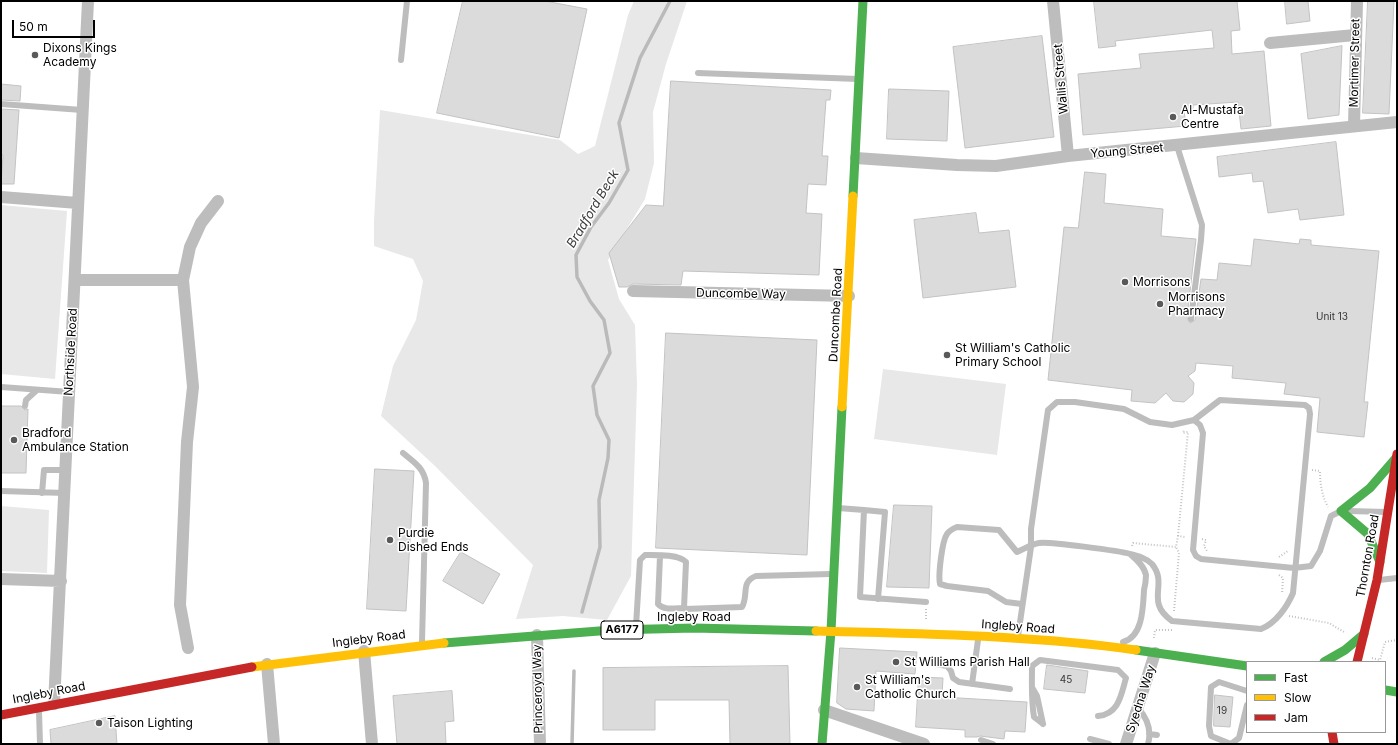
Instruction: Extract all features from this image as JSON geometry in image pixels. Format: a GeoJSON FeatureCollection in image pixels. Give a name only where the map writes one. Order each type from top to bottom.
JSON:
{"type":"FeatureCollection","features":[{"type":"Feature","properties":{"kind":"main road","name":"Duncombe Road"},"geometry":{"type":"LineString","coordinates":[[822,744],[831,631],[864,1]]}},
{"type":"Feature","properties":{"kind":"main road","name":"Thornton Road"},"geometry":{"type":"LineString","coordinates":[[1358,659],[1360,637],[1377,580],[1380,562],[1393,513],[1397,454]]}},
{"type":"Feature","properties":{"kind":"main road"},"geometry":{"type":"LineString","coordinates":[[1380,562],[1368,534],[1337,513],[1370,488],[1396,457]]}},
{"type":"Feature","properties":{"kind":"main road","name":"Ingleby Road"},"geometry":{"type":"LineString","coordinates":[[1,715],[267,664],[364,651],[537,635],[636,630],[694,628],[831,631],[1018,638],[1106,646],[1246,666]]}},
{"type":"Feature","properties":{"kind":"main road"},"geometry":{"type":"LineString","coordinates":[[1326,661],[1345,650],[1360,637]]}},
{"type":"Feature","properties":{"kind":"main road"},"geometry":{"type":"LineString","coordinates":[[1386,690],[1397,692]]}},
{"type":"Feature","properties":{"kind":"main road"},"geometry":{"type":"LineString","coordinates":[[1332,733],[1334,744]]}},
{"type":"Feature","properties":{"kind":"main road"},"geometry":{"type":"LineString","coordinates":[[1334,744],[1338,733]]}},
{"type":"Feature","properties":{"kind":"street","name":"Northside Road"},"geometry":{"type":"LineString","coordinates":[[54,704],[88,1]]}},
{"type":"Feature","properties":{"kind":"street","name":"Wallis Street"},"geometry":{"type":"LineString","coordinates":[[1053,1],[1068,156]]}},
{"type":"Feature","properties":{"kind":"street","name":"Mortimer Street"},"geometry":{"type":"LineString","coordinates":[[1354,126],[1356,1]]}},
{"type":"Feature","properties":{"kind":"street"},"geometry":{"type":"LineString","coordinates":[[1270,43],[1355,35]]}},
{"type":"Feature","properties":{"kind":"street","name":"Young Street"},"geometry":{"type":"LineString","coordinates":[[856,158],[996,166],[1068,156],[1177,146],[1397,122]]}},
{"type":"Feature","properties":{"kind":"street"},"geometry":{"type":"LineString","coordinates":[[1,197],[78,203]]}},
{"type":"Feature","properties":{"kind":"street"},"geometry":{"type":"LineString","coordinates":[[188,648],[180,605],[187,442],[193,387],[183,280],[190,247],[201,223],[218,201]]}},
{"type":"Feature","properties":{"kind":"street"},"geometry":{"type":"LineString","coordinates":[[75,280],[183,280]]}},
{"type":"Feature","properties":{"kind":"street","name":"Duncombe Way"},"geometry":{"type":"LineString","coordinates":[[633,291],[849,296]]}},
{"type":"Feature","properties":{"kind":"street"},"geometry":{"type":"LineString","coordinates":[[1,579],[61,581]]}},
{"type":"Feature","properties":{"kind":"street","name":"Princeroyd Way"},"geometry":{"type":"LineString","coordinates":[[537,635],[540,744]]}},
{"type":"Feature","properties":{"kind":"street"},"geometry":{"type":"LineString","coordinates":[[364,651],[372,744]]}},
{"type":"Feature","properties":{"kind":"street","name":"Syedna Way"},"geometry":{"type":"LineString","coordinates":[[1126,744],[1138,708],[1153,653]]}},
{"type":"Feature","properties":{"kind":"street"},"geometry":{"type":"LineString","coordinates":[[267,664],[274,744]]}},
{"type":"Feature","properties":{"kind":"street"},"geometry":{"type":"LineString","coordinates":[[824,710],[924,744]]}},
{"type":"Feature","properties":{"kind":"lane"},"geometry":{"type":"LineString","coordinates":[[401,60],[407,1]]}},
{"type":"Feature","properties":{"kind":"lane"},"geometry":{"type":"LineString","coordinates":[[698,73],[860,79]]}},
{"type":"Feature","properties":{"kind":"lane"},"geometry":{"type":"LineString","coordinates":[[1,104],[82,110]]}},
{"type":"Feature","properties":{"kind":"lane"},"geometry":{"type":"LineString","coordinates":[[1177,146],[1202,225],[1191,320]]}},
{"type":"Feature","properties":{"kind":"lane"},"geometry":{"type":"LineString","coordinates":[[1,387],[70,392]]}},
{"type":"Feature","properties":{"kind":"lane"},"geometry":{"type":"LineString","coordinates":[[25,406],[30,395],[37,390]]}},
{"type":"Feature","properties":{"kind":"lane"},"geometry":{"type":"LineString","coordinates":[[1018,638],[1031,547],[1030,529],[1048,410],[1057,402],[1075,402],[1124,409],[1150,422],[1172,425],[1194,420],[1220,400],[1305,405],[1309,408],[1308,442],[1294,568],[1293,592],[1287,607],[1268,627],[1261,630],[1176,621],[1164,615],[1158,607],[1158,578],[1153,565],[1146,559],[1128,553],[1040,542],[1031,547],[1017,552],[999,530],[957,527],[946,535],[943,543],[940,584],[988,591],[1006,602],[1022,604]]}},
{"type":"Feature","properties":{"kind":"lane"},"geometry":{"type":"LineString","coordinates":[[1194,420],[1200,425],[1203,433],[1192,550],[1196,556],[1201,559],[1294,568],[1311,566],[1320,551],[1331,516],[1337,513],[1393,513]]}},
{"type":"Feature","properties":{"kind":"lane"},"geometry":{"type":"LineString","coordinates":[[403,453],[420,467],[425,474],[426,483],[422,645]]}},
{"type":"Feature","properties":{"kind":"lane"},"geometry":{"type":"LineString","coordinates":[[42,493],[44,470],[66,470]]}},
{"type":"Feature","properties":{"kind":"lane"},"geometry":{"type":"LineString","coordinates":[[1,492],[65,493]]}},
{"type":"Feature","properties":{"kind":"lane"},"geometry":{"type":"LineString","coordinates":[[837,508],[884,512],[878,599]]}},
{"type":"Feature","properties":{"kind":"lane"},"geometry":{"type":"LineString","coordinates":[[864,510],[860,597],[926,602]]}},
{"type":"Feature","properties":{"kind":"lane"},"geometry":{"type":"LineString","coordinates":[[1106,646],[1129,640],[1140,625],[1146,575],[1141,564],[1128,553]]}},
{"type":"Feature","properties":{"kind":"lane"},"geometry":{"type":"LineString","coordinates":[[636,630],[640,560],[645,555],[680,558],[686,562],[685,608]]}},
{"type":"Feature","properties":{"kind":"lane"},"geometry":{"type":"LineString","coordinates":[[660,556],[658,604],[661,607],[742,607],[746,584],[751,578],[756,576],[834,574]]}},
{"type":"Feature","properties":{"kind":"lane"},"geometry":{"type":"LineString","coordinates":[[1377,580],[1397,578]]}},
{"type":"Feature","properties":{"kind":"lane"},"geometry":{"type":"LineString","coordinates":[[972,684],[978,636]]}},
{"type":"Feature","properties":{"kind":"lane"},"geometry":{"type":"LineString","coordinates":[[1043,724],[1037,696],[1033,689],[1032,666],[1040,660],[1118,670],[1126,678],[1118,705],[1112,712],[1098,716]]}},
{"type":"Feature","properties":{"kind":"lane"},"geometry":{"type":"LineString","coordinates":[[935,664],[947,666],[951,671],[953,678],[959,682],[1010,689]]}},
{"type":"Feature","properties":{"kind":"lane"},"geometry":{"type":"LineString","coordinates":[[1246,691],[1219,682],[1212,687],[1209,726],[1211,736],[1231,744],[1239,738],[1246,708]]}},
{"type":"Feature","properties":{"kind":"lane"},"geometry":{"type":"LineString","coordinates":[[38,707],[40,744]]}},
{"type":"Feature","properties":{"kind":"lane"},"geometry":{"type":"LineString","coordinates":[[1138,708],[1146,717],[1149,724],[1148,744]]}},
{"type":"Feature","properties":{"kind":"lane"},"geometry":{"type":"LineString","coordinates":[[1149,734],[1157,735]]}},
{"type":"Feature","properties":{"kind":"lane"},"geometry":{"type":"LineString","coordinates":[[1090,739],[1109,744]]}},
{"type":"Feature","properties":{"kind":"lane"},"geometry":{"type":"LineString","coordinates":[[981,740],[993,744]]}},
{"type":"Feature","properties":{"kind":"path"},"geometry":{"type":"LineString","coordinates":[[1153,653],[1155,630],[1175,630],[1176,612],[1173,611],[1179,553],[1176,547],[1188,432],[1184,433],[1185,423]]}},
{"type":"Feature","properties":{"kind":"path"},"geometry":{"type":"LineString","coordinates":[[1313,466],[1312,470],[1320,471],[1320,482],[1324,500],[1337,513]]}},
{"type":"Feature","properties":{"kind":"path"},"geometry":{"type":"LineString","coordinates":[[1178,536],[1206,540],[1204,546],[1207,550],[1213,551]]}},
{"type":"Feature","properties":{"kind":"path"},"geometry":{"type":"LineString","coordinates":[[1128,553],[1133,544],[1176,547]]}},
{"type":"Feature","properties":{"kind":"path"},"geometry":{"type":"LineString","coordinates":[[1275,557],[1280,557],[1278,566],[1279,575],[1283,578],[1283,610],[1288,616],[1329,623],[1360,637]]}},
{"type":"Feature","properties":{"kind":"path"},"geometry":{"type":"LineString","coordinates":[[1358,659],[1380,660],[1385,642],[1397,640]]}},
{"type":"Feature","properties":{"kind":"shaded area"},"geometry":{"type":"Polygon","coordinates":[[[634,1],[687,1],[666,64],[653,112],[654,163],[645,199],[608,260],[619,299],[635,325],[637,385],[631,576],[607,620],[563,616],[516,619],[533,565],[435,466],[381,416],[393,366],[416,320],[423,281],[413,259],[374,246],[380,110],[560,140],[578,154],[595,146],[628,15],[634,1]]]}},
{"type":"Feature","properties":{"kind":"shaded area"},"geometry":{"type":"Polygon","coordinates":[[[1,205],[67,211],[55,379],[1,374],[1,205]]]}},
{"type":"Feature","properties":{"kind":"shaded area"},"geometry":{"type":"Polygon","coordinates":[[[883,369],[1006,384],[997,455],[874,439],[883,369]]]}},
{"type":"Feature","properties":{"kind":"shaded area"},"geometry":{"type":"Polygon","coordinates":[[[1,506],[49,510],[47,573],[1,571],[1,506]]]}},
{"type":"Feature","properties":{"kind":"building"},"geometry":{"type":"Polygon","coordinates":[[[463,1],[545,1],[587,9],[559,138],[437,113],[463,1]]]}},
{"type":"Feature","properties":{"kind":"building"},"geometry":{"type":"Polygon","coordinates":[[[1094,1],[1237,1],[1240,30],[1231,31],[1232,54],[1264,51],[1271,126],[1241,129],[1238,102],[1193,105],[1193,109],[1184,110],[1186,126],[1083,135],[1078,74],[1141,68],[1139,54],[1214,48],[1212,30],[1115,41],[1116,46],[1099,48],[1094,1]]]}},
{"type":"Feature","properties":{"kind":"building"},"geometry":{"type":"Polygon","coordinates":[[[1285,1],[1308,1],[1310,21],[1287,24],[1285,1]]]}},
{"type":"Feature","properties":{"kind":"building"},"geometry":{"type":"Polygon","coordinates":[[[1368,1],[1394,1],[1389,114],[1363,113],[1368,1]]]}},
{"type":"Feature","properties":{"kind":"building"},"geometry":{"type":"Polygon","coordinates":[[[1042,36],[1054,137],[965,148],[953,47],[1042,36]]]}},
{"type":"Feature","properties":{"kind":"building"},"geometry":{"type":"Polygon","coordinates":[[[1342,46],[1339,115],[1308,119],[1301,54],[1342,46]]]}},
{"type":"Feature","properties":{"kind":"building"},"geometry":{"type":"Polygon","coordinates":[[[671,81],[831,90],[830,100],[826,100],[822,156],[828,156],[826,185],[808,184],[806,213],[822,214],[819,275],[683,271],[681,285],[633,284],[627,287],[619,287],[609,253],[646,205],[663,206],[671,81]]]}},
{"type":"Feature","properties":{"kind":"building"},"geometry":{"type":"Polygon","coordinates":[[[1,84],[21,86],[20,101],[1,100],[1,84]]]}},
{"type":"Feature","properties":{"kind":"building"},"geometry":{"type":"Polygon","coordinates":[[[889,89],[949,91],[947,141],[887,139],[889,89]]]}},
{"type":"Feature","properties":{"kind":"building"},"geometry":{"type":"Polygon","coordinates":[[[1,109],[19,110],[14,184],[1,184],[3,155],[1,155],[1,109]]]}},
{"type":"Feature","properties":{"kind":"building"},"geometry":{"type":"Polygon","coordinates":[[[1336,142],[1344,215],[1300,220],[1298,209],[1268,213],[1263,181],[1253,182],[1252,173],[1219,177],[1217,157],[1336,142]]]}},
{"type":"Feature","properties":{"kind":"building"},"geometry":{"type":"Polygon","coordinates":[[[1085,172],[1106,174],[1104,203],[1163,209],[1161,236],[1196,239],[1187,318],[1190,323],[1195,320],[1201,279],[1217,280],[1219,263],[1251,266],[1254,239],[1299,244],[1300,239],[1311,240],[1311,245],[1379,251],[1364,402],[1368,402],[1364,437],[1317,432],[1320,398],[1284,394],[1286,383],[1232,378],[1233,366],[1196,363],[1195,371],[1188,376],[1194,383],[1193,394],[1184,402],[1173,401],[1166,393],[1155,403],[1131,401],[1132,390],[1048,380],[1064,227],[1078,228],[1085,172]]]}},
{"type":"Feature","properties":{"kind":"building"},"geometry":{"type":"Polygon","coordinates":[[[976,213],[979,233],[1009,230],[1016,287],[923,298],[914,220],[976,213]]]}},
{"type":"Feature","properties":{"kind":"building"},"geometry":{"type":"Polygon","coordinates":[[[666,333],[817,340],[807,555],[656,548],[666,333]]]}},
{"type":"Feature","properties":{"kind":"building","name":"Bradford Ambulance Station"},"geometry":{"type":"Polygon","coordinates":[[[1,406],[21,406],[25,410],[28,409],[26,473],[1,473],[1,406]]]}},
{"type":"Feature","properties":{"kind":"building","name":"Purdie Dished Ends"},"geometry":{"type":"Polygon","coordinates":[[[375,469],[414,471],[406,611],[367,609],[375,469]]]}},
{"type":"Feature","properties":{"kind":"building"},"geometry":{"type":"Polygon","coordinates":[[[894,505],[932,506],[929,588],[887,587],[894,505]]]}},
{"type":"Feature","properties":{"kind":"building"},"geometry":{"type":"Polygon","coordinates":[[[461,552],[500,574],[483,604],[443,581],[461,552]]]}},
{"type":"Feature","properties":{"kind":"building","name":"St William's Catholic Church"},"geometry":{"type":"Polygon","coordinates":[[[840,648],[917,652],[915,674],[876,671],[874,711],[846,709],[837,703],[840,648]]]}},
{"type":"Feature","properties":{"kind":"building"},"geometry":{"type":"Polygon","coordinates":[[[1047,665],[1088,671],[1085,693],[1044,689],[1047,665]]]}},
{"type":"Feature","properties":{"kind":"building"},"geometry":{"type":"Polygon","coordinates":[[[788,666],[790,744],[730,744],[729,700],[655,700],[655,730],[603,730],[603,668],[788,666]]]}},
{"type":"Feature","properties":{"kind":"building"},"geometry":{"type":"Polygon","coordinates":[[[919,677],[943,678],[942,697],[1027,702],[1025,732],[1005,731],[1004,739],[980,736],[965,737],[965,730],[916,727],[919,677]]]}},
{"type":"Feature","properties":{"kind":"building"},"geometry":{"type":"Polygon","coordinates":[[[452,691],[454,721],[445,722],[446,744],[397,744],[393,696],[452,691]]]}},
{"type":"Feature","properties":{"kind":"building"},"geometry":{"type":"Polygon","coordinates":[[[1215,695],[1233,697],[1230,727],[1214,726],[1215,695]]]}},
{"type":"Feature","properties":{"kind":"building","name":"Taison Lighting"},"geometry":{"type":"Polygon","coordinates":[[[115,716],[117,744],[51,744],[50,730],[115,716]]]}},
{"type":"Feature","properties":{"kind":"waterway","name":"Bradford Beck"},"geometry":{"type":"LineString","coordinates":[[582,612],[600,547],[599,500],[608,458],[609,440],[597,415],[593,386],[610,353],[604,320],[590,301],[577,277],[576,255],[591,227],[609,203],[628,170],[619,123],[640,58],[670,1]]}},
{"type":"Feature","properties":{"kind":"waterway","name":"Bradford Beck"},"geometry":{"type":"LineString","coordinates":[[572,744],[574,671]]}},
{"type":"Feature","properties":{"kind":"traffic: fast"},"geometry":{"type":"LineString","coordinates":[[853,196],[863,1]]}},
{"type":"Feature","properties":{"kind":"traffic: fast"},"geometry":{"type":"LineString","coordinates":[[822,744],[831,631],[842,407]]}},
{"type":"Feature","properties":{"kind":"traffic: fast"},"geometry":{"type":"LineString","coordinates":[[1380,562],[1368,534],[1341,511],[1370,488],[1396,458]]}},
{"type":"Feature","properties":{"kind":"traffic: fast"},"geometry":{"type":"LineString","coordinates":[[444,643],[612,630],[694,628],[816,631]]}},
{"type":"Feature","properties":{"kind":"traffic: fast"},"geometry":{"type":"LineString","coordinates":[[1326,661],[1345,650],[1364,634]]}},
{"type":"Feature","properties":{"kind":"traffic: fast"},"geometry":{"type":"LineString","coordinates":[[1136,650],[1246,666]]}},
{"type":"Feature","properties":{"kind":"traffic: fast"},"geometry":{"type":"LineString","coordinates":[[1386,690],[1397,692]]}},
{"type":"Feature","properties":{"kind":"traffic: slow"},"geometry":{"type":"LineString","coordinates":[[842,407],[853,196]]}},
{"type":"Feature","properties":{"kind":"traffic: slow"},"geometry":{"type":"LineString","coordinates":[[816,631],[1016,638],[1136,650]]}},
{"type":"Feature","properties":{"kind":"traffic: slow"},"geometry":{"type":"LineString","coordinates":[[252,667],[444,643]]}},
{"type":"Feature","properties":{"kind":"traffic: jam"},"geometry":{"type":"LineString","coordinates":[[1357,661],[1377,580],[1397,454]]}},
{"type":"Feature","properties":{"kind":"traffic: jam"},"geometry":{"type":"LineString","coordinates":[[1,715],[252,667]]}},
{"type":"Feature","properties":{"kind":"traffic: jam"},"geometry":{"type":"LineString","coordinates":[[1332,733],[1334,744]]}},
{"type":"Feature","properties":{"kind":"place","name":"Dixons Kings Academy"},"geometry":{"type":"Point","coordinates":[35,55]}},
{"type":"Feature","properties":{"kind":"place","name":"Al-Mustafa Centre"},"geometry":{"type":"Point","coordinates":[1173,117]}},
{"type":"Feature","properties":{"kind":"place","name":"Morrisons"},"geometry":{"type":"Point","coordinates":[1125,282]}},
{"type":"Feature","properties":{"kind":"place","name":"Morrisons Pharmacy"},"geometry":{"type":"Point","coordinates":[1160,304]}},
{"type":"Feature","properties":{"kind":"place","name":"St William's Catholic Primary School"},"geometry":{"type":"Point","coordinates":[947,355]}},
{"type":"Feature","properties":{"kind":"place","name":"Bradford Ambulance Station"},"geometry":{"type":"Point","coordinates":[14,440]}},
{"type":"Feature","properties":{"kind":"place","name":"Purdie Dished Ends"},"geometry":{"type":"Point","coordinates":[390,540]}},
{"type":"Feature","properties":{"kind":"place","name":"St Williams Parish Hall"},"geometry":{"type":"Point","coordinates":[896,662]}},
{"type":"Feature","properties":{"kind":"place","name":"St William's Catholic Church"},"geometry":{"type":"Point","coordinates":[857,687]}},
{"type":"Feature","properties":{"kind":"place","name":"Taison Lighting"},"geometry":{"type":"Point","coordinates":[99,723]}}]}
